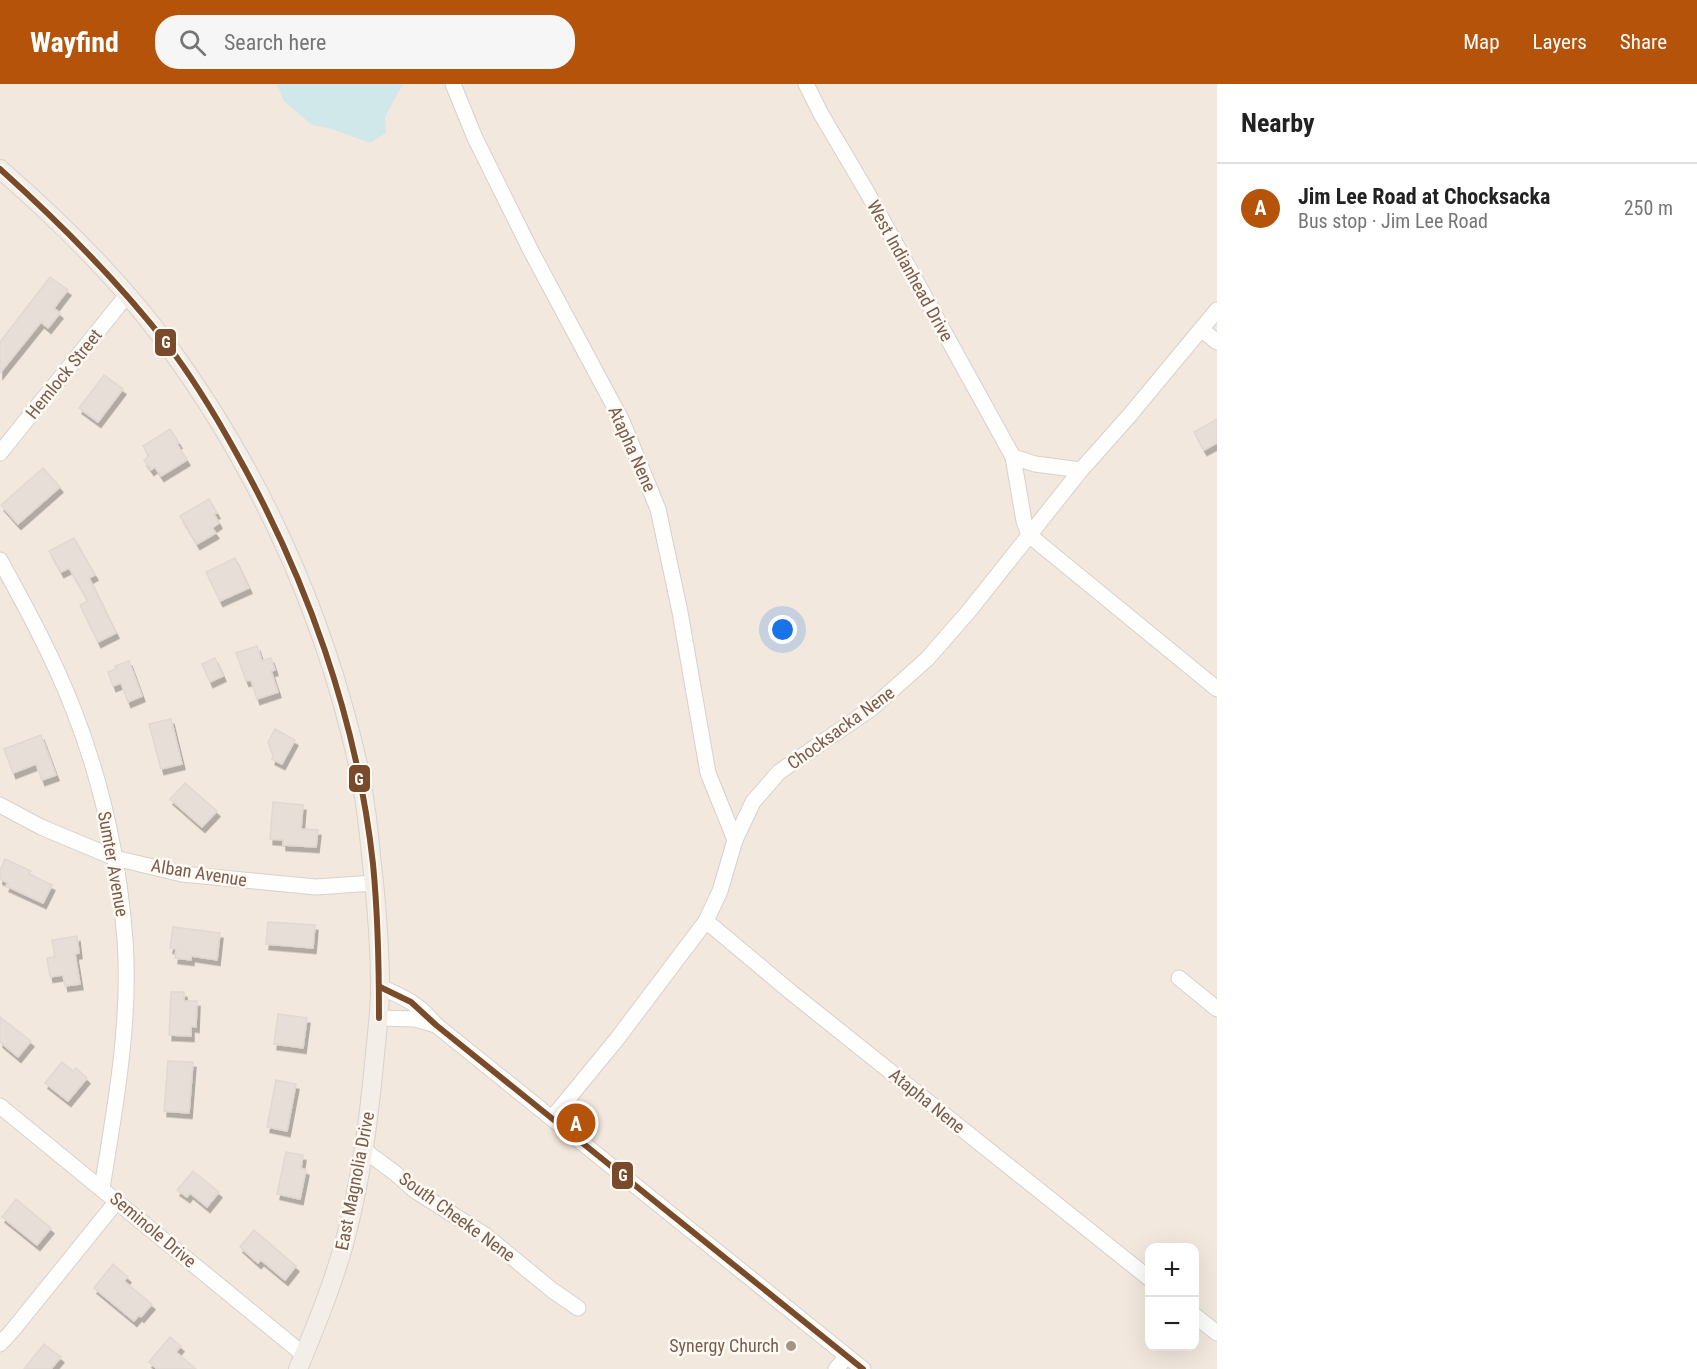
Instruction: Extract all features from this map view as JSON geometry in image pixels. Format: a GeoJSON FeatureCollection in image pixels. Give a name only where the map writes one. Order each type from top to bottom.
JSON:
{"type":"FeatureCollection","features":[{"type":"Feature","properties":{"kind":"main road","name":"East Magnolia Drive"},"geometry":{"type":"LineString","coordinates":[[0,169],[60,223],[127,295],[168,346],[201,393],[237,452],[274,522],[298,578],[326,650],[357,757],[366,808],[374,883],[380,987],[379,1018],[371,1100],[344,1245],[301,1362]]}},
{"type":"Feature","properties":{"kind":"street","name":"Atapha Nene"},"geometry":{"type":"LineString","coordinates":[[453,84],[475,138],[526,240],[622,421],[658,509],[680,612],[708,773],[735,840]]}},
{"type":"Feature","properties":{"kind":"street","name":"West Indianhead Drive"},"geometry":{"type":"LineString","coordinates":[[807,84],[821,114],[867,192],[1013,457],[1024,521],[1029,535]]}},
{"type":"Feature","properties":{"kind":"street","name":"Hemlock Street"},"geometry":{"type":"LineString","coordinates":[[0,453],[127,295]]}},
{"type":"Feature","properties":{"kind":"street","name":"Chocksacka Nene"},"geometry":{"type":"LineString","coordinates":[[553,1118],[617,1039],[706,921],[720,891],[735,840],[753,802],[779,772],[872,708],[927,659],[969,611],[1081,470],[1217,310]]}},
{"type":"Feature","properties":{"kind":"street"},"geometry":{"type":"LineString","coordinates":[[1201,329],[1217,342]]}},
{"type":"Feature","properties":{"kind":"street"},"geometry":{"type":"LineString","coordinates":[[1013,457],[1035,464],[1081,470]]}},
{"type":"Feature","properties":{"kind":"street"},"geometry":{"type":"LineString","coordinates":[[1029,535],[1217,689]]}},
{"type":"Feature","properties":{"kind":"street","name":"Sumter Avenue"},"geometry":{"type":"LineString","coordinates":[[0,560],[28,612],[74,710],[97,780],[115,858],[125,941],[126,990],[120,1081],[102,1188]]}},
{"type":"Feature","properties":{"kind":"street","name":"Alban Avenue"},"geometry":{"type":"LineString","coordinates":[[0,806],[41,827],[115,858],[182,874],[316,887],[374,883]]}},
{"type":"Feature","properties":{"kind":"street","name":"Atapha Nene"},"geometry":{"type":"LineString","coordinates":[[706,921],[792,993],[1145,1276]]}},
{"type":"Feature","properties":{"kind":"street"},"geometry":{"type":"LineString","coordinates":[[1179,978],[1217,1009]]}},
{"type":"Feature","properties":{"kind":"street"},"geometry":{"type":"LineString","coordinates":[[380,987],[424,1010],[436,1024],[863,1369]]}},
{"type":"Feature","properties":{"kind":"street"},"geometry":{"type":"LineString","coordinates":[[379,1018],[415,1019],[436,1024]]}},
{"type":"Feature","properties":{"kind":"street","name":"Seminole Drive"},"geometry":{"type":"LineString","coordinates":[[0,1106],[102,1188],[301,1362]]}},
{"type":"Feature","properties":{"kind":"street","name":"South Cheeke Nene"},"geometry":{"type":"LineString","coordinates":[[363,1150],[414,1190],[485,1235],[552,1290],[578,1308]]}},
{"type":"Feature","properties":{"kind":"street"},"geometry":{"type":"LineString","coordinates":[[0,1344],[117,1201]]}},
{"type":"Feature","properties":{"kind":"street"},"geometry":{"type":"LineString","coordinates":[[1199,1319],[1217,1333]]}},
{"type":"Feature","properties":{"kind":"street"},"geometry":{"type":"LineString","coordinates":[[836,1369],[847,1356]]}},
{"type":"Feature","properties":{"kind":"shaded area"},"geometry":{"type":"Polygon","coordinates":[[[0,84],[1217,84],[1217,1369],[0,1369],[0,84]]]}},
{"type":"Feature","properties":{"kind":"water"},"geometry":{"type":"Polygon","coordinates":[[[277,84],[403,84],[385,117],[386,133],[370,143],[332,129],[312,125],[284,101],[277,84]]]}},
{"type":"Feature","properties":{"kind":"building"},"geometry":{"type":"Polygon","coordinates":[[[50,277],[68,290],[54,308],[60,313],[48,328],[41,322],[0,373],[0,342],[50,277]]]}},
{"type":"Feature","properties":{"kind":"building"},"geometry":{"type":"Polygon","coordinates":[[[104,375],[123,389],[98,422],[79,408],[104,375]]]}},
{"type":"Feature","properties":{"kind":"building"},"geometry":{"type":"Polygon","coordinates":[[[1217,419],[1217,443],[1204,450],[1194,432],[1217,419]]]}},
{"type":"Feature","properties":{"kind":"building"},"geometry":{"type":"Polygon","coordinates":[[[170,429],[187,460],[161,476],[155,467],[151,470],[144,460],[149,456],[143,446],[170,429]]]}},
{"type":"Feature","properties":{"kind":"building"},"geometry":{"type":"Polygon","coordinates":[[[43,468],[60,487],[18,524],[1,505],[43,468]]]}},
{"type":"Feature","properties":{"kind":"building"},"geometry":{"type":"Polygon","coordinates":[[[209,499],[217,513],[214,514],[219,523],[212,528],[216,533],[197,544],[180,516],[209,499]]]}},
{"type":"Feature","properties":{"kind":"building"},"geometry":{"type":"Polygon","coordinates":[[[74,538],[95,575],[89,578],[116,633],[98,642],[80,605],[88,601],[69,568],[61,572],[49,551],[74,538]]]}},
{"type":"Feature","properties":{"kind":"building"},"geometry":{"type":"Polygon","coordinates":[[[235,558],[249,588],[220,601],[206,572],[235,558]]]}},
{"type":"Feature","properties":{"kind":"building"},"geometry":{"type":"Polygon","coordinates":[[[257,646],[262,661],[271,658],[275,670],[271,671],[278,692],[257,699],[251,680],[246,681],[236,653],[257,646]]]}},
{"type":"Feature","properties":{"kind":"building"},"geometry":{"type":"Polygon","coordinates":[[[215,658],[223,676],[210,682],[202,664],[215,658]]]}},
{"type":"Feature","properties":{"kind":"building"},"geometry":{"type":"Polygon","coordinates":[[[129,661],[142,696],[128,702],[121,683],[113,686],[108,672],[116,669],[115,666],[129,661]]]}},
{"type":"Feature","properties":{"kind":"building"},"geometry":{"type":"Polygon","coordinates":[[[171,719],[182,764],[161,769],[149,724],[171,719]]]}},
{"type":"Feature","properties":{"kind":"building"},"geometry":{"type":"Polygon","coordinates":[[[275,729],[295,740],[282,764],[272,759],[268,742],[275,729]]]}},
{"type":"Feature","properties":{"kind":"building"},"geometry":{"type":"Polygon","coordinates":[[[41,735],[56,775],[42,780],[36,764],[13,773],[4,749],[41,735]]]}},
{"type":"Feature","properties":{"kind":"building"},"geometry":{"type":"Polygon","coordinates":[[[185,783],[217,811],[202,827],[170,799],[185,783]]]}},
{"type":"Feature","properties":{"kind":"building"},"geometry":{"type":"Polygon","coordinates":[[[273,802],[303,805],[301,829],[318,830],[316,847],[283,845],[283,840],[270,839],[273,802]]]}},
{"type":"Feature","properties":{"kind":"building"},"geometry":{"type":"Polygon","coordinates":[[[5,859],[31,871],[29,874],[52,885],[43,903],[6,886],[8,883],[0,879],[0,871],[5,859]]]}},
{"type":"Feature","properties":{"kind":"building"},"geometry":{"type":"Polygon","coordinates":[[[268,922],[315,925],[313,948],[266,944],[268,922]]]}},
{"type":"Feature","properties":{"kind":"building"},"geometry":{"type":"Polygon","coordinates":[[[173,927],[220,933],[217,960],[191,956],[191,960],[175,958],[176,949],[170,948],[173,927]]]}},
{"type":"Feature","properties":{"kind":"building"},"geometry":{"type":"Polygon","coordinates":[[[77,936],[79,953],[75,954],[80,984],[65,986],[63,975],[50,977],[47,958],[55,957],[52,940],[77,936]]]}},
{"type":"Feature","properties":{"kind":"building"},"geometry":{"type":"Polygon","coordinates":[[[171,992],[184,992],[184,1001],[197,1001],[196,1027],[191,1026],[191,1036],[169,1035],[171,992]]]}},
{"type":"Feature","properties":{"kind":"building"},"geometry":{"type":"Polygon","coordinates":[[[278,1014],[307,1018],[303,1048],[274,1044],[278,1014]]]}},
{"type":"Feature","properties":{"kind":"building"},"geometry":{"type":"Polygon","coordinates":[[[0,1017],[31,1041],[18,1057],[0,1042],[0,1017]]]}},
{"type":"Feature","properties":{"kind":"building"},"geometry":{"type":"Polygon","coordinates":[[[168,1061],[193,1062],[189,1113],[164,1111],[168,1061]]]}},
{"type":"Feature","properties":{"kind":"building"},"geometry":{"type":"Polygon","coordinates":[[[62,1062],[73,1071],[76,1068],[87,1078],[68,1101],[45,1083],[62,1062]]]}},
{"type":"Feature","properties":{"kind":"building"},"geometry":{"type":"Polygon","coordinates":[[[276,1080],[296,1084],[287,1131],[267,1127],[276,1080]]]}},
{"type":"Feature","properties":{"kind":"building"},"geometry":{"type":"Polygon","coordinates":[[[286,1152],[303,1155],[301,1168],[306,1170],[300,1199],[277,1194],[286,1152]]]}},
{"type":"Feature","properties":{"kind":"building"},"geometry":{"type":"Polygon","coordinates":[[[193,1171],[219,1192],[207,1207],[190,1193],[187,1197],[177,1190],[193,1171]]]}},
{"type":"Feature","properties":{"kind":"building"},"geometry":{"type":"Polygon","coordinates":[[[16,1199],[51,1228],[37,1245],[2,1217],[16,1199]]]}},
{"type":"Feature","properties":{"kind":"building"},"geometry":{"type":"Polygon","coordinates":[[[254,1230],[296,1266],[285,1280],[261,1260],[258,1263],[240,1247],[254,1230]]]}},
{"type":"Feature","properties":{"kind":"building"},"geometry":{"type":"Polygon","coordinates":[[[113,1264],[128,1277],[124,1281],[152,1304],[141,1317],[139,1315],[134,1321],[94,1288],[113,1264]]]}},
{"type":"Feature","properties":{"kind":"building"},"geometry":{"type":"Polygon","coordinates":[[[170,1337],[181,1346],[176,1352],[196,1369],[157,1369],[149,1362],[170,1337]]]}},
{"type":"Feature","properties":{"kind":"building"},"geometry":{"type":"Polygon","coordinates":[[[44,1344],[61,1357],[51,1369],[24,1369],[44,1344]]]}},
{"type":"Feature","properties":{"kind":"transit line","name":"G"},"geometry":{"type":"LineString","coordinates":[[0,169],[87,253],[167,344],[211,409],[260,497],[284,547],[324,649],[355,755],[373,864],[378,941],[379,1018]]}},
{"type":"Feature","properties":{"kind":"transit line","name":"G"},"geometry":{"type":"LineString","coordinates":[[380,987],[411,1002],[436,1025],[863,1369]]}},
{"type":"Feature","properties":{"kind":"place","name":"Jim Lee Road at Chocksacka"},"geometry":{"type":"Point","coordinates":[576,1123]}},
{"type":"Feature","properties":{"kind":"place","name":"Synergy Church"},"geometry":{"type":"Point","coordinates":[791,1346]}}]}
